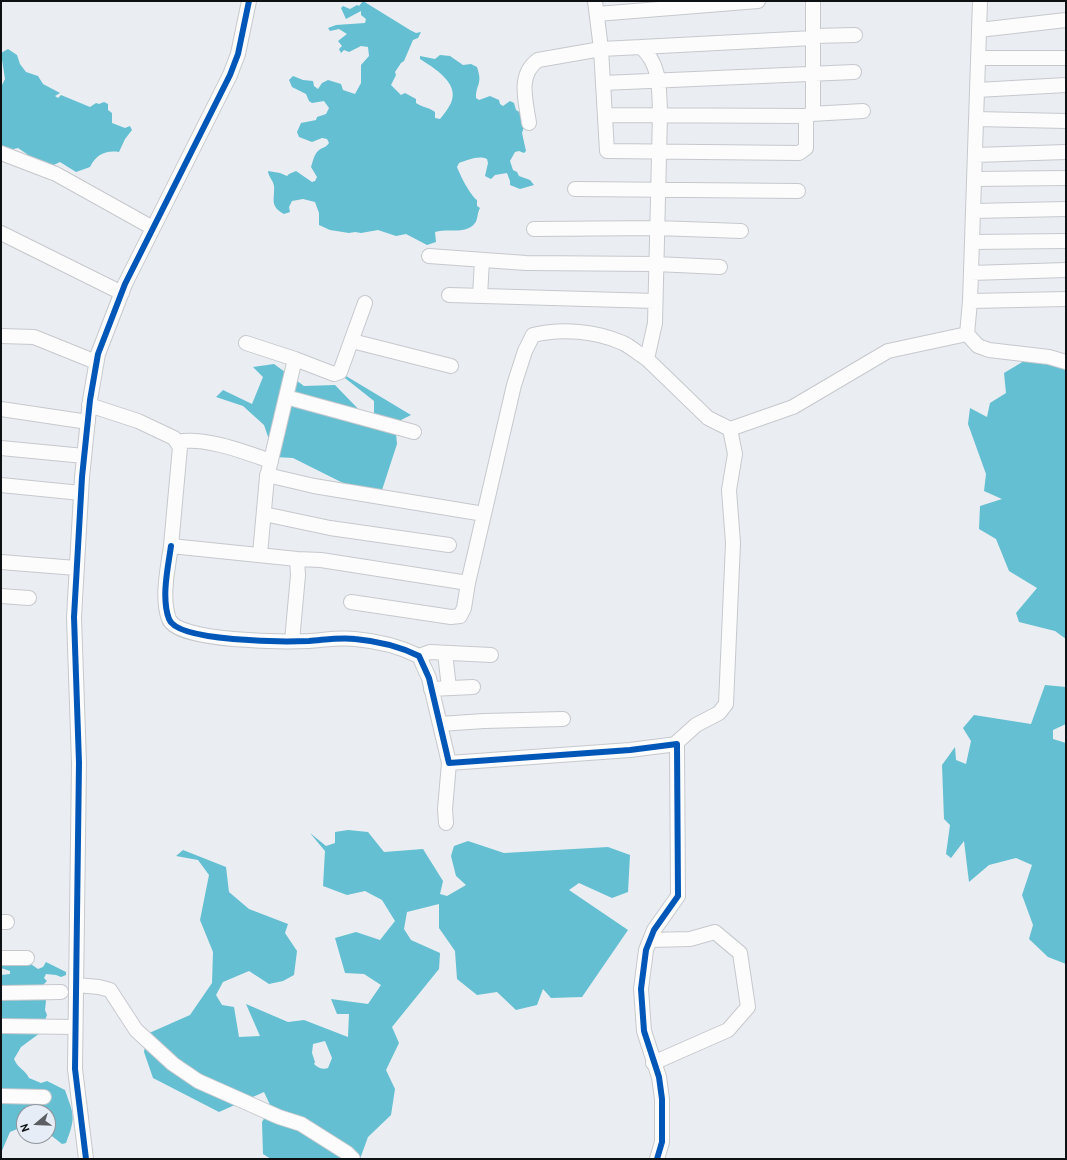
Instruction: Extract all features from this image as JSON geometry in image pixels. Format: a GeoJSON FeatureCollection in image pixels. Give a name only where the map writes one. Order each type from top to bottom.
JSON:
{"type":"FeatureCollection","features":[{"type":"Feature","properties":{"kind":"street"},"geometry":{"type":"LineString","coordinates":[[86,1159],[75,1069],[79,763],[74,617],[81,493],[89,405],[96,362],[110,321],[153,228],[238,54],[249,1]]}},
{"type":"Feature","properties":{"kind":"street"},"geometry":{"type":"LineString","coordinates":[[758,1],[596,8],[601,49],[607,151],[799,153],[806,148],[813,74],[813,1]]}},
{"type":"Feature","properties":{"kind":"street"},"geometry":{"type":"LineString","coordinates":[[980,1],[970,301],[967,334],[978,346],[989,350],[1049,357],[1066,362]]}},
{"type":"Feature","properties":{"kind":"street"},"geometry":{"type":"LineString","coordinates":[[979,30],[1066,20]]}},
{"type":"Feature","properties":{"kind":"street"},"geometry":{"type":"LineString","coordinates":[[529,123],[524,83],[526,74],[538,60],[601,49],[855,35]]}},
{"type":"Feature","properties":{"kind":"street"},"geometry":{"type":"LineString","coordinates":[[642,47],[652,60],[659,82],[660,114],[655,323],[646,358]]}},
{"type":"Feature","properties":{"kind":"street"},"geometry":{"type":"LineString","coordinates":[[978,58],[1066,58]]}},
{"type":"Feature","properties":{"kind":"street"},"geometry":{"type":"LineString","coordinates":[[603,83],[659,82],[854,72]]}},
{"type":"Feature","properties":{"kind":"street"},"geometry":{"type":"LineString","coordinates":[[977,90],[1066,85]]}},
{"type":"Feature","properties":{"kind":"street"},"geometry":{"type":"LineString","coordinates":[[605,115],[809,115],[863,111]]}},
{"type":"Feature","properties":{"kind":"street"},"geometry":{"type":"LineString","coordinates":[[976,120],[1066,121]]}},
{"type":"Feature","properties":{"kind":"street"},"geometry":{"type":"LineString","coordinates":[[975,155],[1066,152]]}},
{"type":"Feature","properties":{"kind":"street"},"geometry":{"type":"LineString","coordinates":[[1,153],[56,174],[153,228]]}},
{"type":"Feature","properties":{"kind":"street"},"geometry":{"type":"LineString","coordinates":[[974,179],[1066,178]]}},
{"type":"Feature","properties":{"kind":"street"},"geometry":{"type":"LineString","coordinates":[[575,189],[798,191]]}},
{"type":"Feature","properties":{"kind":"street"},"geometry":{"type":"LineString","coordinates":[[973,211],[1066,209]]}},
{"type":"Feature","properties":{"kind":"street"},"geometry":{"type":"LineString","coordinates":[[534,229],[657,228],[741,231]]}},
{"type":"Feature","properties":{"kind":"street"},"geometry":{"type":"LineString","coordinates":[[1,233],[122,293]]}},
{"type":"Feature","properties":{"kind":"street"},"geometry":{"type":"LineString","coordinates":[[972,242],[1066,240]]}},
{"type":"Feature","properties":{"kind":"street"},"geometry":{"type":"LineString","coordinates":[[428,256],[526,263],[656,264],[720,267]]}},
{"type":"Feature","properties":{"kind":"street"},"geometry":{"type":"LineString","coordinates":[[480,296],[482,260]]}},
{"type":"Feature","properties":{"kind":"street"},"geometry":{"type":"LineString","coordinates":[[971,273],[1066,270]]}},
{"type":"Feature","properties":{"kind":"street"},"geometry":{"type":"LineString","coordinates":[[450,295],[655,301]]}},
{"type":"Feature","properties":{"kind":"street"},"geometry":{"type":"LineString","coordinates":[[970,301],[1066,299]]}},
{"type":"Feature","properties":{"kind":"street"},"geometry":{"type":"LineString","coordinates":[[246,343],[334,374],[340,372],[365,303]]}},
{"type":"Feature","properties":{"kind":"street"},"geometry":{"type":"LineString","coordinates":[[351,602],[460,616],[464,608],[468,583],[514,385],[525,351],[533,335],[566,331],[601,335],[624,344],[646,358],[708,418],[730,429],[793,407],[888,351],[967,334]]}},
{"type":"Feature","properties":{"kind":"street"},"geometry":{"type":"LineString","coordinates":[[1,336],[34,337],[96,362]]}},
{"type":"Feature","properties":{"kind":"street"},"geometry":{"type":"LineString","coordinates":[[352,341],[451,366]]}},
{"type":"Feature","properties":{"kind":"street"},"geometry":{"type":"LineString","coordinates":[[260,554],[267,475],[295,359]]}},
{"type":"Feature","properties":{"kind":"street"},"geometry":{"type":"LineString","coordinates":[[286,397],[414,432]]}},
{"type":"Feature","properties":{"kind":"street"},"geometry":{"type":"LineString","coordinates":[[89,405],[138,421],[174,438],[180,447],[171,546],[165,591],[169,619],[176,628],[198,634],[258,641],[354,638],[403,647],[419,656],[431,689],[449,763],[445,809],[446,823]]}},
{"type":"Feature","properties":{"kind":"street"},"geometry":{"type":"LineString","coordinates":[[1,409],[88,422]]}},
{"type":"Feature","properties":{"kind":"street"},"geometry":{"type":"LineString","coordinates":[[449,763],[630,750],[674,744],[696,725],[719,714],[726,704],[733,543],[729,490],[735,454],[730,429]]}},
{"type":"Feature","properties":{"kind":"street"},"geometry":{"type":"LineString","coordinates":[[177,442],[194,440],[229,448],[271,461]]}},
{"type":"Feature","properties":{"kind":"street"},"geometry":{"type":"LineString","coordinates":[[1,448],[84,456]]}},
{"type":"Feature","properties":{"kind":"street"},"geometry":{"type":"LineString","coordinates":[[267,475],[314,486],[484,514]]}},
{"type":"Feature","properties":{"kind":"street"},"geometry":{"type":"LineString","coordinates":[[1,485],[81,493]]}},
{"type":"Feature","properties":{"kind":"street"},"geometry":{"type":"LineString","coordinates":[[264,514],[330,528],[449,545]]}},
{"type":"Feature","properties":{"kind":"street"},"geometry":{"type":"LineString","coordinates":[[171,546],[297,559],[321,560],[468,583]]}},
{"type":"Feature","properties":{"kind":"street"},"geometry":{"type":"LineString","coordinates":[[292,641],[298,575],[297,559]]}},
{"type":"Feature","properties":{"kind":"street"},"geometry":{"type":"LineString","coordinates":[[1,562],[76,568]]}},
{"type":"Feature","properties":{"kind":"street"},"geometry":{"type":"LineString","coordinates":[[1,596],[29,598]]}},
{"type":"Feature","properties":{"kind":"street"},"geometry":{"type":"LineString","coordinates":[[419,656],[430,652],[491,655]]}},
{"type":"Feature","properties":{"kind":"street"},"geometry":{"type":"LineString","coordinates":[[445,653],[449,688]]}},
{"type":"Feature","properties":{"kind":"street"},"geometry":{"type":"LineString","coordinates":[[431,689],[473,687]]}},
{"type":"Feature","properties":{"kind":"street"},"geometry":{"type":"LineString","coordinates":[[440,724],[484,720],[563,719]]}},
{"type":"Feature","properties":{"kind":"street"},"geometry":{"type":"LineString","coordinates":[[657,1159],[662,1142],[662,1099],[659,1077],[644,1031],[641,990],[646,950],[654,930],[678,896],[677,744],[674,744]]}},
{"type":"Feature","properties":{"kind":"street"},"geometry":{"type":"LineString","coordinates":[[650,940],[690,940],[715,932],[740,952],[748,1007],[728,1030],[653,1062]]}},
{"type":"Feature","properties":{"kind":"street"},"geometry":{"type":"LineString","coordinates":[[1,958],[27,958]]}},
{"type":"Feature","properties":{"kind":"street"},"geometry":{"type":"LineString","coordinates":[[76,985],[99,987],[110,990],[136,1030],[173,1064],[198,1081],[256,1108],[301,1124],[347,1153],[352,1159]]}},
{"type":"Feature","properties":{"kind":"street"},"geometry":{"type":"LineString","coordinates":[[1,992],[61,992]]}},
{"type":"Feature","properties":{"kind":"street"},"geometry":{"type":"LineString","coordinates":[[1,1026],[75,1027]]}},
{"type":"Feature","properties":{"kind":"street"},"geometry":{"type":"LineString","coordinates":[[1,1096],[44,1096]]}},
{"type":"Feature","properties":{"kind":"water"},"geometry":{"type":"Polygon","coordinates":[[[363,1],[410,30],[416,33],[421,32],[418,38],[413,40],[404,61],[395,72],[396,75],[391,85],[401,95],[405,93],[416,99],[416,103],[433,110],[435,112],[435,118],[440,119],[451,103],[453,96],[452,89],[444,77],[420,59],[420,56],[435,59],[440,55],[450,56],[463,65],[471,64],[477,67],[479,81],[476,98],[479,100],[490,96],[499,100],[500,104],[503,106],[510,101],[514,103],[516,110],[521,113],[525,124],[522,133],[526,151],[524,153],[519,151],[515,152],[510,161],[513,170],[517,172],[519,176],[530,180],[534,185],[520,189],[510,185],[507,173],[495,175],[491,179],[485,176],[488,163],[487,159],[484,158],[473,158],[459,163],[457,167],[460,175],[468,189],[477,200],[477,206],[480,208],[476,221],[467,229],[435,232],[436,242],[427,245],[406,234],[396,236],[378,230],[361,233],[349,233],[330,230],[319,225],[319,213],[315,202],[303,199],[292,201],[289,207],[290,212],[284,214],[276,208],[274,202],[274,186],[268,171],[287,176],[296,171],[312,182],[315,181],[317,177],[311,167],[314,158],[318,151],[327,146],[329,143],[327,139],[322,138],[312,142],[299,137],[297,132],[301,123],[316,120],[317,117],[326,114],[329,108],[324,101],[312,103],[309,101],[306,94],[292,87],[289,80],[293,76],[303,80],[313,81],[314,86],[318,89],[322,83],[328,80],[341,84],[343,90],[355,94],[361,83],[361,65],[369,56],[368,47],[361,46],[349,52],[344,50],[341,53],[339,49],[342,46],[338,41],[347,34],[339,29],[330,31],[328,28],[336,25],[365,23],[366,19],[361,15],[361,11],[346,19],[341,8],[343,6],[350,9],[357,5],[359,6],[363,1]]]}},
{"type":"Feature","properties":{"kind":"water"},"geometry":{"type":"Polygon","coordinates":[[[8,49],[17,55],[20,64],[26,72],[38,76],[43,84],[60,93],[55,96],[58,98],[61,95],[90,107],[96,103],[99,104],[104,102],[108,104],[108,110],[112,113],[112,123],[125,128],[130,126],[132,130],[125,139],[119,152],[102,154],[95,159],[90,167],[76,172],[60,162],[45,169],[30,165],[27,154],[18,148],[1,152],[1,87],[5,79],[1,53],[8,49]]]}},
{"type":"Feature","properties":{"kind":"water"},"geometry":{"type":"Polygon","coordinates":[[[1029,358],[1066,364],[1066,639],[1055,631],[1019,622],[1016,613],[1037,588],[1009,571],[996,539],[979,529],[980,506],[1002,499],[984,491],[986,474],[968,424],[970,408],[987,417],[990,403],[1006,393],[1004,373],[1029,358]]]}},
{"type":"Feature","properties":{"kind":"water"},"geometry":{"type":"Polygon","coordinates":[[[274,364],[304,386],[335,385],[366,417],[374,414],[374,401],[331,367],[411,415],[395,423],[397,444],[382,490],[367,495],[293,458],[275,457],[264,425],[243,406],[216,397],[223,390],[252,404],[263,377],[253,367],[274,364]]]}},
{"type":"Feature","properties":{"kind":"water"},"geometry":{"type":"Polygon","coordinates":[[[1045,685],[1066,687],[1066,724],[1053,730],[1053,739],[1066,743],[1066,964],[1048,957],[1029,939],[1033,925],[1022,895],[1032,865],[1016,858],[989,865],[969,882],[964,841],[951,858],[946,854],[950,825],[944,819],[942,765],[955,747],[956,760],[966,764],[971,741],[963,728],[974,715],[1031,724],[1045,685]]]}},
{"type":"Feature","properties":{"kind":"water"},"geometry":{"type":"Polygon","coordinates":[[[348,830],[368,832],[384,852],[423,849],[443,881],[440,894],[447,896],[466,885],[456,876],[451,856],[454,846],[468,841],[504,853],[608,847],[630,855],[628,892],[612,898],[579,883],[569,890],[628,930],[582,997],[551,998],[543,989],[537,1005],[516,1010],[497,992],[477,995],[457,979],[455,951],[439,928],[439,904],[407,912],[404,929],[411,940],[440,953],[439,969],[392,1027],[399,1043],[386,1070],[395,1089],[391,1115],[368,1137],[360,1159],[271,1159],[263,1154],[262,1122],[271,1107],[264,1092],[219,1112],[153,1078],[144,1052],[147,1034],[190,1015],[212,983],[213,952],[200,920],[209,875],[198,860],[176,856],[183,850],[226,867],[229,892],[249,909],[288,924],[285,933],[297,951],[294,975],[283,981],[269,984],[249,971],[223,982],[216,995],[222,1005],[234,1007],[239,1037],[260,1036],[246,1004],[288,1022],[304,1020],[348,1037],[349,1014],[337,1014],[331,999],[368,1004],[381,985],[364,974],[345,973],[335,938],[356,932],[380,940],[395,921],[382,900],[365,891],[347,895],[323,886],[325,851],[310,833],[326,846],[335,843],[335,832],[348,830]],[[325,1041],[313,1044],[312,1053],[315,1062],[314,1064],[319,1068],[328,1068],[332,1058],[325,1041]]]}},
{"type":"Feature","properties":{"kind":"water"},"geometry":{"type":"Polygon","coordinates":[[[28,962],[38,969],[43,967],[46,962],[66,972],[66,975],[61,977],[46,974],[44,978],[47,981],[41,987],[46,1001],[45,1010],[47,1015],[40,1033],[21,1047],[14,1059],[17,1065],[29,1078],[41,1083],[47,1081],[65,1090],[73,1115],[72,1126],[66,1143],[62,1144],[56,1139],[56,1104],[16,1104],[16,1129],[10,1132],[1,1153],[1,975],[10,974],[10,971],[1,968],[1,964],[28,962]]]}},
{"type":"Feature","properties":{"kind":"cycle path"},"geometry":{"type":"LineString","coordinates":[[86,1159],[75,1069],[79,763],[74,617],[82,477],[90,400],[98,354],[125,284],[230,75],[238,54],[249,1]]}},
{"type":"Feature","properties":{"kind":"cycle path"},"geometry":{"type":"LineString","coordinates":[[171,546],[165,592],[169,619],[176,627],[210,636],[256,641],[309,641],[349,638],[396,647],[419,656],[429,678],[449,763],[630,750],[677,744],[678,896],[654,930],[646,950],[641,989],[644,1031],[659,1077],[662,1099],[662,1142],[657,1159]]}}]}
